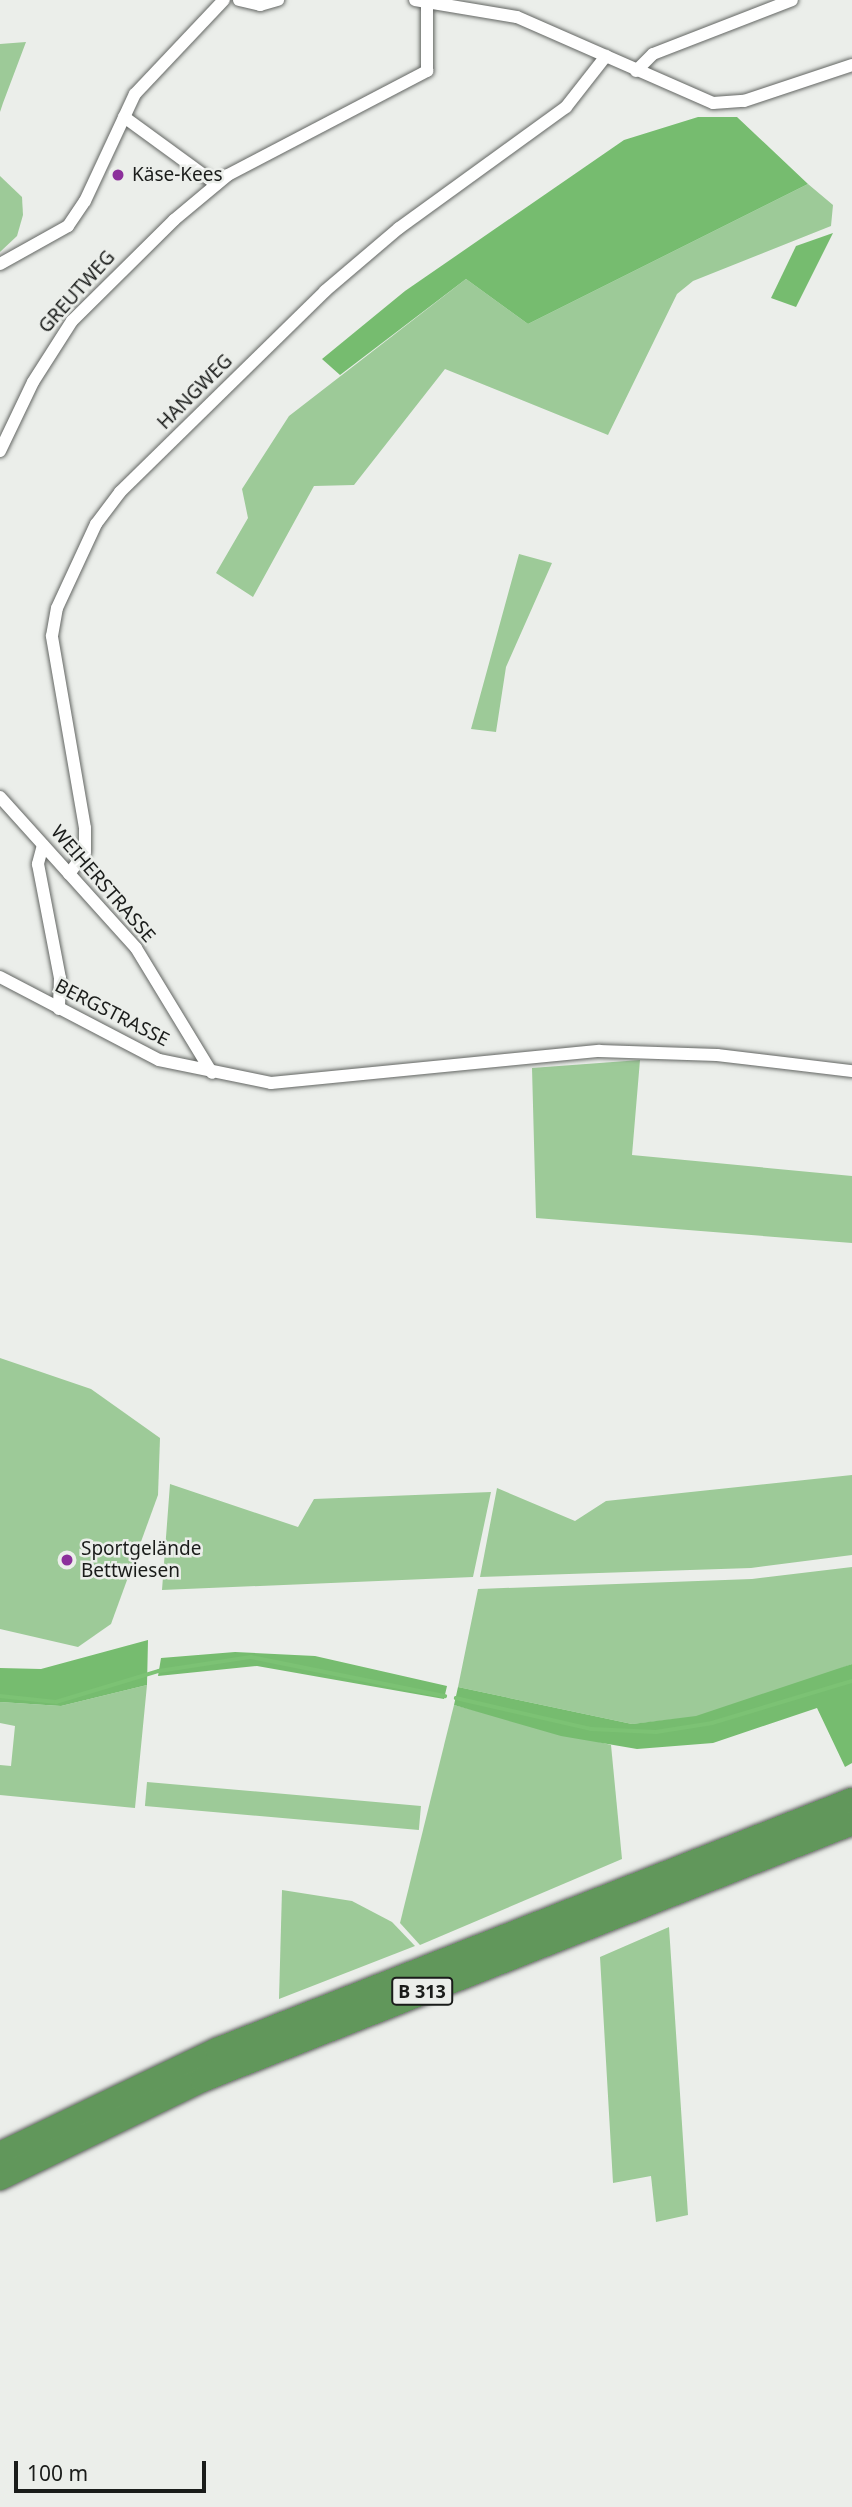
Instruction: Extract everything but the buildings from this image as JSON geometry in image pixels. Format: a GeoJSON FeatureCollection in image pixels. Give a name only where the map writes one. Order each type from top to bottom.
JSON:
{"type":"FeatureCollection","features":[{"type":"Feature","properties":{"kind":"highway","name":"B 313"},"geometry":{"type":"LineString","coordinates":[[0,2154],[217,2050],[852,1800]]}},
{"type":"Feature","properties":{"kind":"highway","name":"B 313"},"geometry":{"type":"LineString","coordinates":[[0,2178],[223,2071],[852,1823]]}},
{"type":"Feature","properties":{"kind":"street"},"geometry":{"type":"LineString","coordinates":[[0,264],[56,236],[85,201],[124,117],[143,85],[224,0]]}},
{"type":"Feature","properties":{"kind":"street"},"geometry":{"type":"LineString","coordinates":[[239,0],[260,5],[278,0]]}},
{"type":"Feature","properties":{"kind":"street"},"geometry":{"type":"LineString","coordinates":[[636,71],[653,54],[792,0]]}},
{"type":"Feature","properties":{"kind":"street"},"geometry":{"type":"LineString","coordinates":[[421,1],[497,5],[700,99],[733,103],[852,65]]}},
{"type":"Feature","properties":{"kind":"street","name":"GREUTWEG"},"geometry":{"type":"LineString","coordinates":[[0,451],[5,426],[49,353],[72,321],[216,184],[427,71],[421,1]]}},
{"type":"Feature","properties":{"kind":"street","name":"HANGWEG"},"geometry":{"type":"LineString","coordinates":[[69,874],[85,852],[85,828],[52,636],[57,608],[96,524],[120,492],[325,291],[399,228],[566,107],[606,57]]}},
{"type":"Feature","properties":{"kind":"street"},"geometry":{"type":"LineString","coordinates":[[124,117],[216,184]]}},
{"type":"Feature","properties":{"kind":"street","name":"WEIHERSTRASSE"},"geometry":{"type":"LineString","coordinates":[[0,797],[136,948],[212,1073]]}},
{"type":"Feature","properties":{"kind":"street"},"geometry":{"type":"LineString","coordinates":[[43,845],[38,864],[60,978],[59,1009]]}},
{"type":"Feature","properties":{"kind":"street","name":"BERGSTRASSE"},"geometry":{"type":"LineString","coordinates":[[0,976],[159,1060],[271,1083],[324,1080],[599,1051],[717,1055],[852,1071]]}},
{"type":"Feature","properties":{"kind":"green space"},"geometry":{"type":"Polygon","coordinates":[[[26,42],[3,103],[0,112],[0,44],[26,42]]]}},
{"type":"Feature","properties":{"kind":"green space"},"geometry":{"type":"Polygon","coordinates":[[[698,117],[737,117],[808,184],[528,324],[466,279],[340,375],[322,359],[405,291],[624,140],[698,117]]]}},
{"type":"Feature","properties":{"kind":"green space"},"geometry":{"type":"Polygon","coordinates":[[[0,176],[22,197],[23,215],[17,236],[0,252],[0,176]]]}},
{"type":"Feature","properties":{"kind":"green space"},"geometry":{"type":"Polygon","coordinates":[[[808,184],[833,205],[831,226],[693,281],[677,294],[608,435],[445,369],[354,485],[314,486],[253,597],[216,573],[248,518],[242,489],[289,416],[466,279],[528,324],[808,184]]]}},
{"type":"Feature","properties":{"kind":"green space"},"geometry":{"type":"Polygon","coordinates":[[[833,233],[796,307],[771,298],[796,246],[833,233]]]}},
{"type":"Feature","properties":{"kind":"green space"},"geometry":{"type":"Polygon","coordinates":[[[519,554],[552,563],[506,667],[496,732],[471,729],[519,554]]]}},
{"type":"Feature","properties":{"kind":"green space"},"geometry":{"type":"Polygon","coordinates":[[[640,1060],[632,1155],[852,1176],[852,1243],[536,1218],[532,1068],[640,1060]]]}},
{"type":"Feature","properties":{"kind":"green space","name":"Sportgelände Bettwiesen"},"geometry":{"type":"Polygon","coordinates":[[[0,1358],[91,1389],[160,1438],[158,1495],[111,1624],[78,1647],[0,1629],[0,1358]]]}},
{"type":"Feature","properties":{"kind":"green space"},"geometry":{"type":"Polygon","coordinates":[[[852,1475],[852,1555],[751,1568],[480,1577],[497,1488],[575,1521],[606,1501],[852,1475]]]}},
{"type":"Feature","properties":{"kind":"green space"},"geometry":{"type":"Polygon","coordinates":[[[170,1484],[298,1527],[314,1499],[491,1492],[473,1577],[162,1590],[170,1484]]]}},
{"type":"Feature","properties":{"kind":"green space"},"geometry":{"type":"Polygon","coordinates":[[[852,1567],[852,1664],[791,1688],[696,1717],[632,1724],[458,1687],[478,1589],[752,1579],[852,1567]]]}},
{"type":"Feature","properties":{"kind":"green space"},"geometry":{"type":"Polygon","coordinates":[[[148,1640],[147,1685],[61,1706],[0,1702],[0,1668],[41,1669],[148,1640]]]}},
{"type":"Feature","properties":{"kind":"green space"},"geometry":{"type":"Polygon","coordinates":[[[235,1652],[315,1656],[447,1686],[444,1699],[257,1666],[158,1676],[161,1658],[235,1652]]]}},
{"type":"Feature","properties":{"kind":"green space"},"geometry":{"type":"Polygon","coordinates":[[[852,1664],[852,1763],[845,1767],[817,1708],[713,1743],[637,1749],[561,1736],[454,1705],[458,1687],[632,1724],[696,1716],[852,1664]]]}},
{"type":"Feature","properties":{"kind":"green space"},"geometry":{"type":"Polygon","coordinates":[[[147,1685],[135,1808],[0,1795],[0,1765],[11,1766],[15,1726],[0,1723],[0,1702],[61,1706],[147,1685]]]}},
{"type":"Feature","properties":{"kind":"green space"},"geometry":{"type":"Polygon","coordinates":[[[454,1705],[611,1745],[622,1859],[420,1945],[400,1923],[454,1705]]]}},
{"type":"Feature","properties":{"kind":"green space"},"geometry":{"type":"Polygon","coordinates":[[[147,1782],[421,1806],[419,1830],[145,1806],[147,1782]]]}},
{"type":"Feature","properties":{"kind":"green space"},"geometry":{"type":"Polygon","coordinates":[[[282,1890],[352,1901],[392,1922],[415,1946],[279,1999],[282,1890]]]}},
{"type":"Feature","properties":{"kind":"green space"},"geometry":{"type":"Polygon","coordinates":[[[669,1927],[688,2215],[656,2222],[651,2176],[613,2183],[600,1957],[669,1927]]]}},
{"type":"Feature","properties":{"kind":"waterway"},"geometry":{"type":"LineString","coordinates":[[0,1696],[56,1702],[159,1671],[251,1657],[445,1696]]}},
{"type":"Feature","properties":{"kind":"waterway"},"geometry":{"type":"LineString","coordinates":[[456,1698],[591,1729],[656,1732],[712,1723],[852,1681]]}},
{"type":"Feature","properties":{"kind":"place","name":"Käse-Kees"},"geometry":{"type":"Point","coordinates":[118,175]}},
{"type":"Feature","properties":{"kind":"place","name":"Sportgelände Bettwiesen"},"geometry":{"type":"Point","coordinates":[67,1560]}}]}
